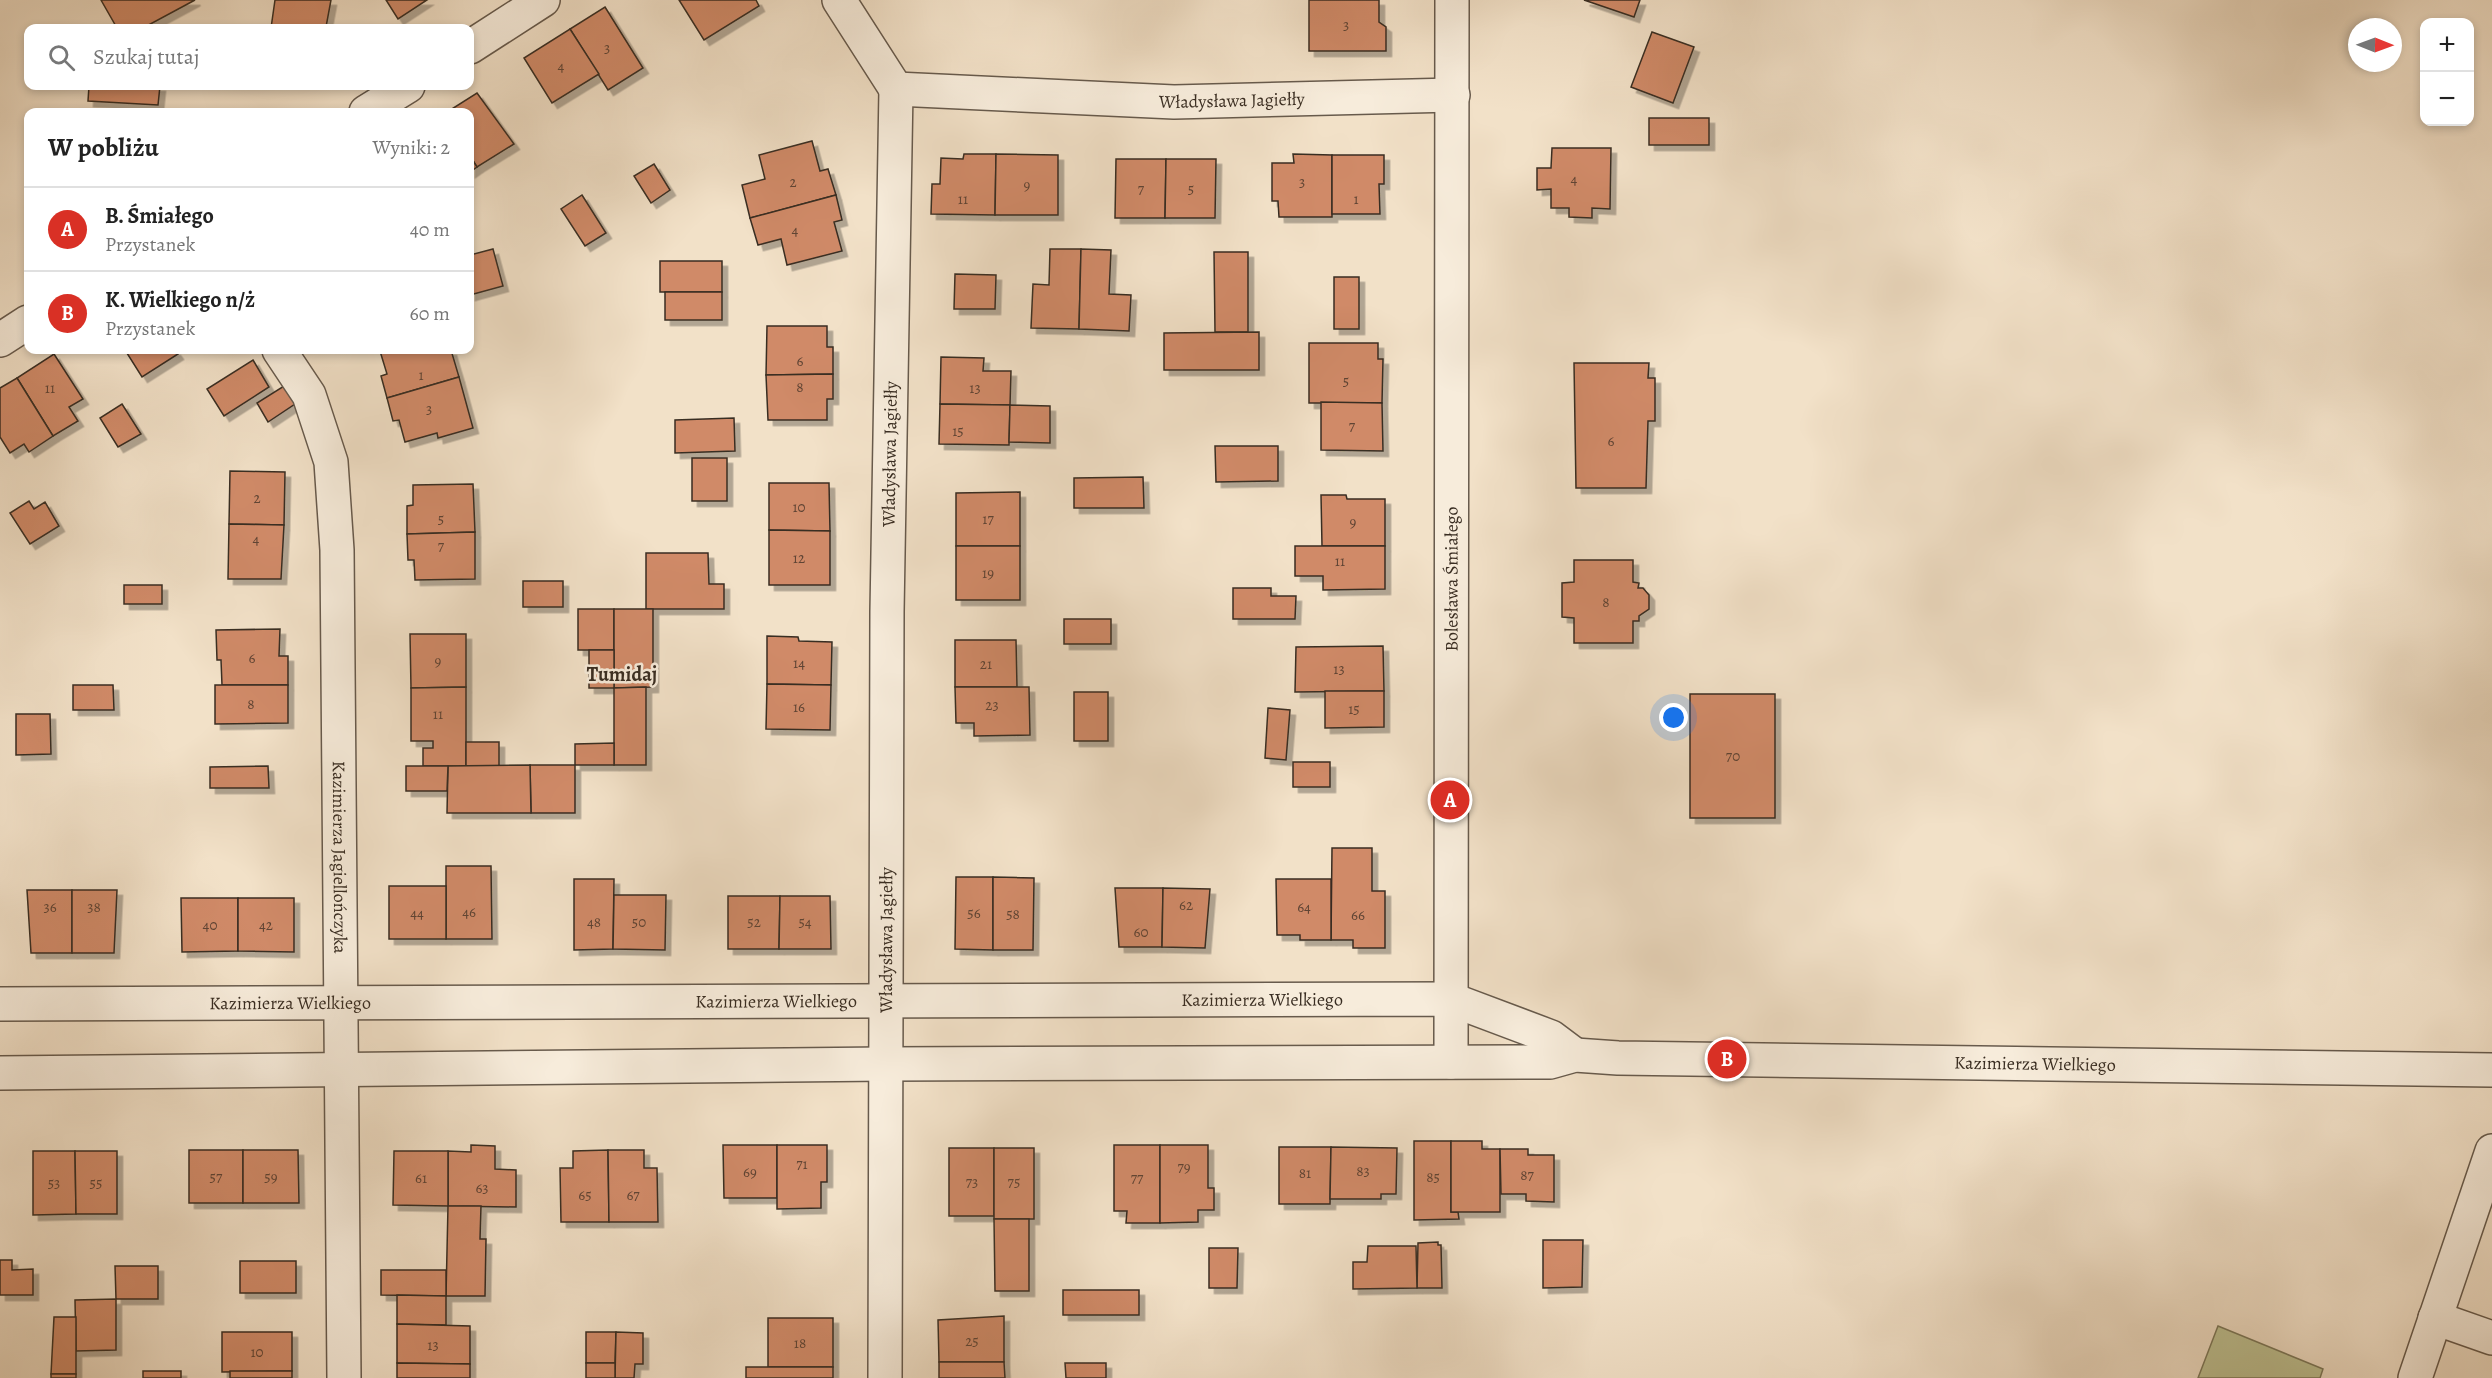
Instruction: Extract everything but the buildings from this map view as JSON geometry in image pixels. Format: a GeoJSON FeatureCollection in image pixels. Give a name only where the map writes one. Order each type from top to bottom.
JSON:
{"type":"FeatureCollection","features":[{"type":"Feature","properties":{"kind":"street"},"geometry":{"type":"LineString","coordinates":[[474,44],[543,0]]}},
{"type":"Feature","properties":{"kind":"street"},"geometry":{"type":"LineString","coordinates":[[839,0],[896,89]]}},
{"type":"Feature","properties":{"kind":"street","name":"Bolesława Śmiałego"},"geometry":{"type":"LineString","coordinates":[[1451,1062],[1452,0]]}},
{"type":"Feature","properties":{"kind":"street","name":"Władysława Jagiełły"},"geometry":{"type":"LineString","coordinates":[[885,1378],[887,624],[896,89],[1174,102],[1453,95]]}},
{"type":"Feature","properties":{"kind":"street"},"geometry":{"type":"LineString","coordinates":[[372,108],[402,90]]}},
{"type":"Feature","properties":{"kind":"street"},"geometry":{"type":"LineString","coordinates":[[0,340],[24,325]]}},
{"type":"Feature","properties":{"kind":"street","name":"Kazimierza Jagiellończyka"},"geometry":{"type":"LineString","coordinates":[[282,354],[309,394],[331,462],[337,550],[344,1378]]}},
{"type":"Feature","properties":{"kind":"street","name":"Kazimierza Wielkiego"},"geometry":{"type":"LineString","coordinates":[[0,1004],[1450,999],[1551,1037],[1575,1055]]}},
{"type":"Feature","properties":{"kind":"street","name":"Kazimierza Wielkiego"},"geometry":{"type":"LineString","coordinates":[[0,1073],[886,1064],[1550,1062],[1575,1055],[1618,1058],[2492,1070]]}},
{"type":"Feature","properties":{"kind":"street"},"geometry":{"type":"LineString","coordinates":[[2415,1378],[2492,1151]]}},
{"type":"Feature","properties":{"kind":"street"},"geometry":{"type":"LineString","coordinates":[[2435,1318],[2492,1338]]}},
{"type":"Feature","properties":{"kind":"green space"},"geometry":{"type":"Polygon","coordinates":[[[2218,1326],[2323,1369],[2320,1378],[2198,1378],[2218,1326]]]}},
{"type":"Feature","properties":{"kind":"place","name":"B. Śmiałego"},"geometry":{"type":"Point","coordinates":[1450,800]}},
{"type":"Feature","properties":{"kind":"place","name":"K. Wielkiego n/ż"},"geometry":{"type":"Point","coordinates":[1727,1059]}},
{"type":"Feature","properties":{"kind":"district","name":"Tumidaj"},"geometry":{"type":"Point","coordinates":[622,674]}}]}
